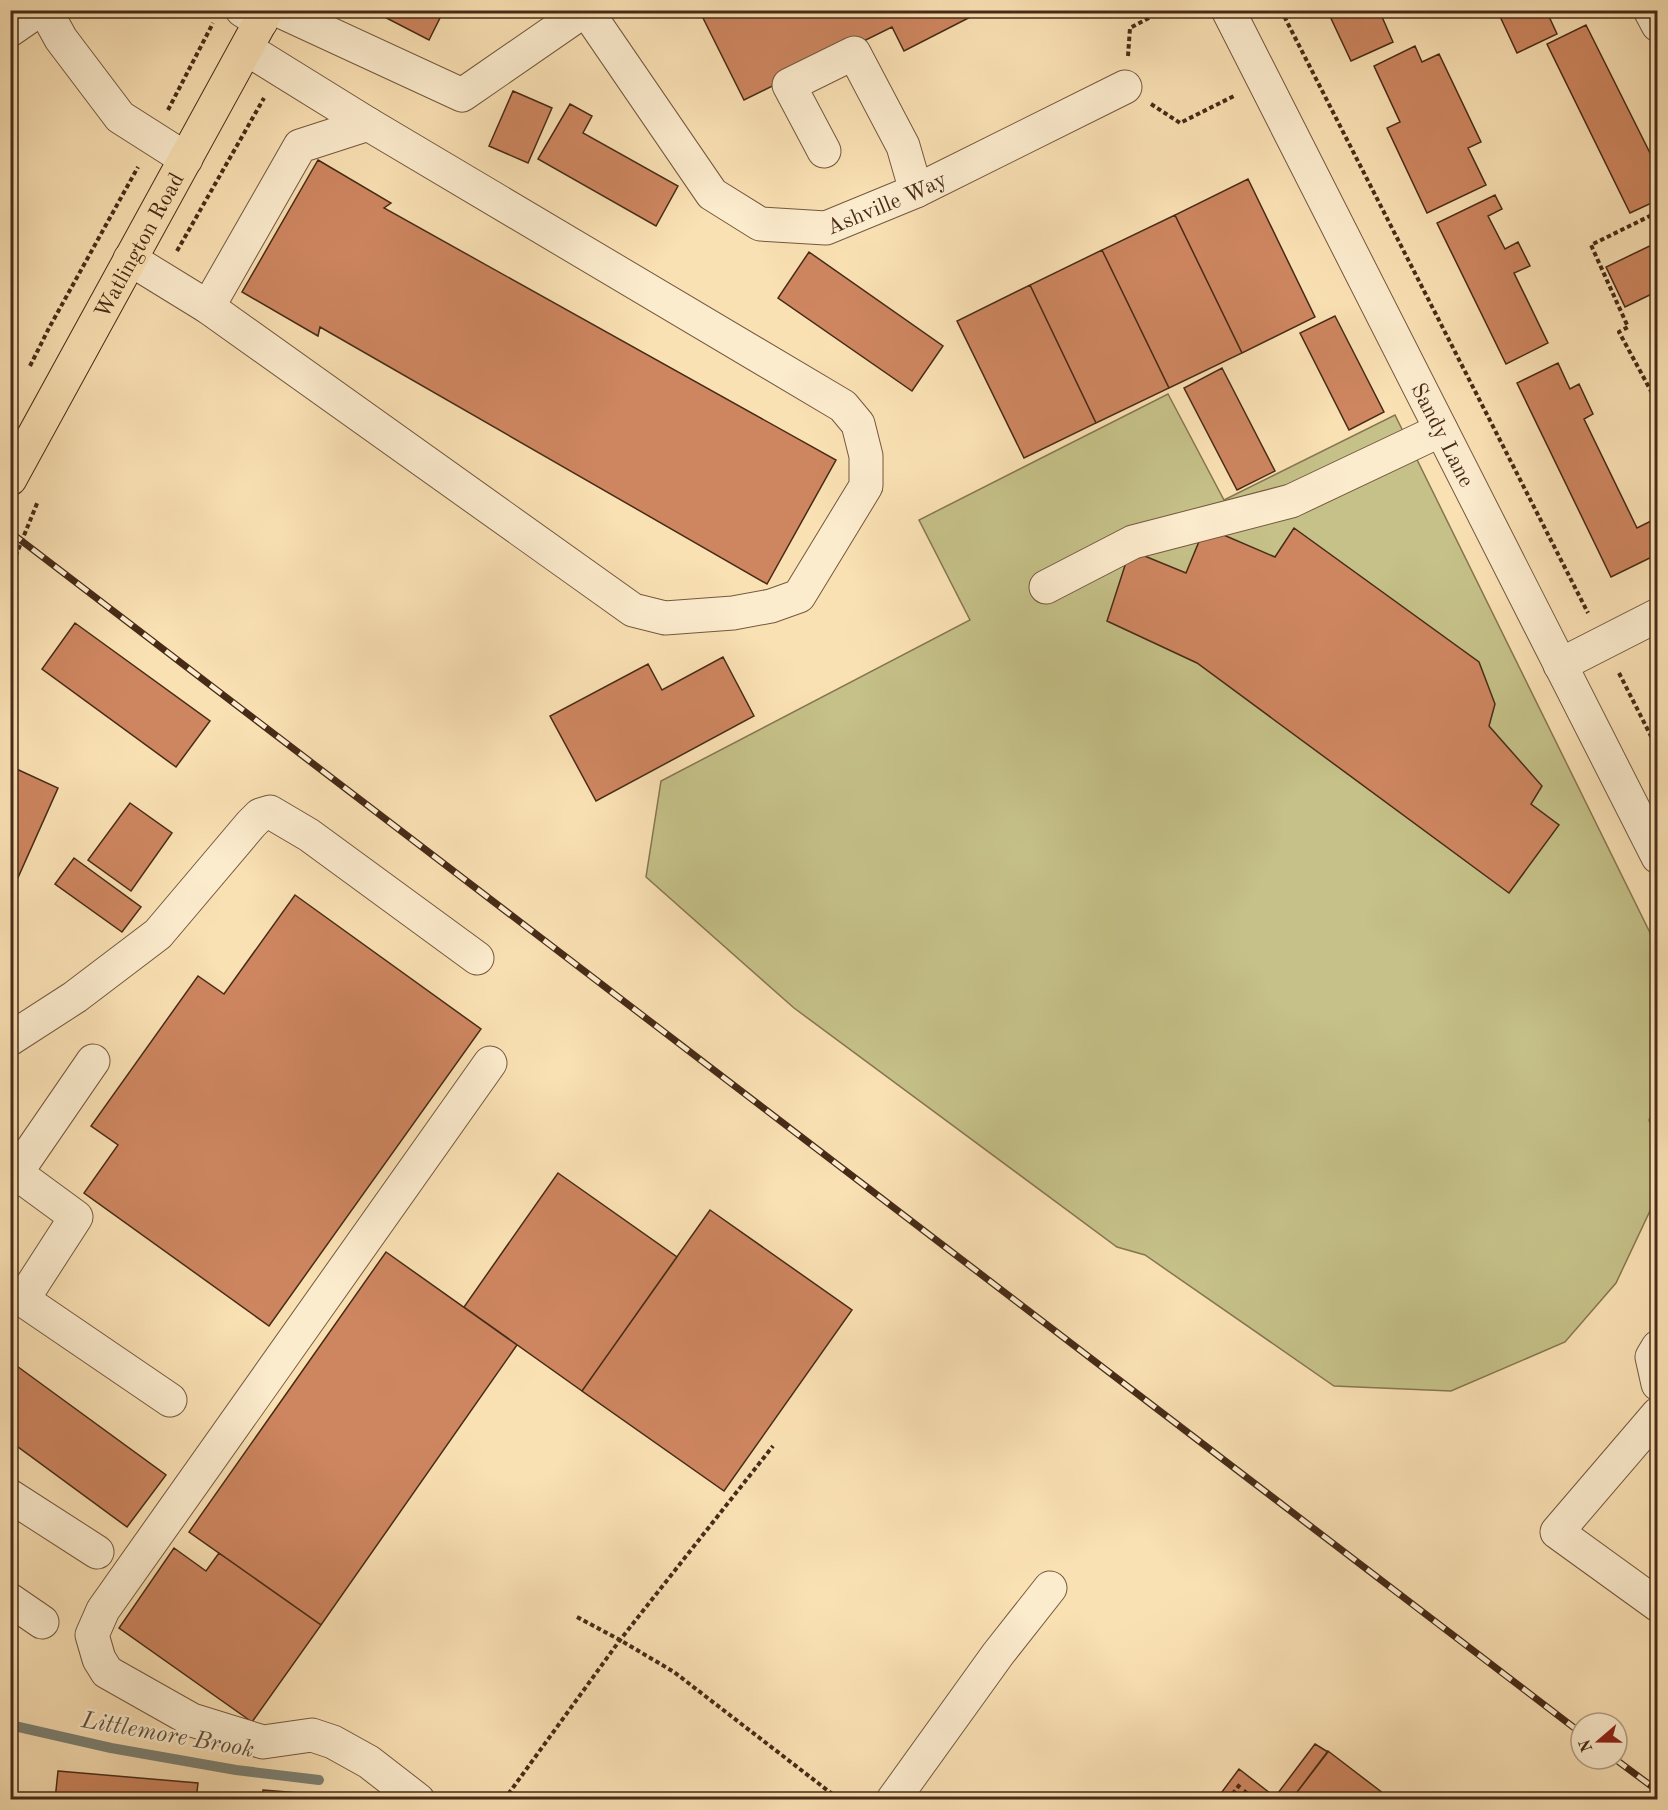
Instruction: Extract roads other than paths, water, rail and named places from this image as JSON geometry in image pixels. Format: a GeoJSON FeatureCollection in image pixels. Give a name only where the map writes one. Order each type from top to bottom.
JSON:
{"type":"FeatureCollection","features":[{"type":"Feature","properties":{"kind":"main road","name":"Watlington Road"},"geometry":{"type":"LineString","coordinates":[[10,479],[186,159],[252,21]]}},
{"type":"Feature","properties":{"kind":"street"},"geometry":{"type":"LineString","coordinates":[[10,30],[39,10]]}},
{"type":"Feature","properties":{"kind":"street"},"geometry":{"type":"LineString","coordinates":[[45,10],[61,39],[120,117],[186,159]]}},
{"type":"Feature","properties":{"kind":"street"},"geometry":{"type":"LineString","coordinates":[[252,21],[462,96],[586,10]]}},
{"type":"Feature","properties":{"kind":"street","name":"Ashville Way"},"geometry":{"type":"LineString","coordinates":[[586,10],[712,195],[760,224],[826,228],[916,191],[1125,87]]}},
{"type":"Feature","properties":{"kind":"street","name":"Sandy Lane"},"geometry":{"type":"LineString","coordinates":[[1228,10],[1658,857]]}},
{"type":"Feature","properties":{"kind":"street"},"geometry":{"type":"LineString","coordinates":[[1650,10],[1658,25]]}},
{"type":"Feature","properties":{"kind":"street"},"geometry":{"type":"LineString","coordinates":[[130,259],[208,307],[633,610],[665,618],[733,614],[771,606],[799,596],[866,486],[866,456],[858,424],[843,406],[368,124],[252,21]]}},
{"type":"Feature","properties":{"kind":"street"},"geometry":{"type":"LineString","coordinates":[[824,151],[789,85],[854,53],[903,146],[916,191]]}},
{"type":"Feature","properties":{"kind":"street"},"geometry":{"type":"LineString","coordinates":[[208,307],[300,146],[368,124]]}},
{"type":"Feature","properties":{"kind":"street"},"geometry":{"type":"LineString","coordinates":[[1046,587],[1133,542],[1291,501],[1441,430]]}},
{"type":"Feature","properties":{"kind":"street"},"geometry":{"type":"LineString","coordinates":[[1560,665],[1658,615]]}},
{"type":"Feature","properties":{"kind":"street"},"geometry":{"type":"LineString","coordinates":[[10,1039],[75,997],[158,934],[251,824],[260,815],[270,812],[309,835],[477,958]]}},
{"type":"Feature","properties":{"kind":"street"},"geometry":{"type":"LineString","coordinates":[[93,1061],[17,1163],[76,1217],[17,1295],[170,1400]]}},
{"type":"Feature","properties":{"kind":"street"},"geometry":{"type":"LineString","coordinates":[[418,1800],[369,1762],[333,1742],[312,1735],[263,1742],[192,1720],[107,1672],[99,1659],[92,1635],[110,1600],[490,1063]]}},
{"type":"Feature","properties":{"kind":"street"},"geometry":{"type":"LineString","coordinates":[[1658,1347],[1652,1357],[1658,1384]]}},
{"type":"Feature","properties":{"kind":"street"},"geometry":{"type":"LineString","coordinates":[[1658,1414],[1557,1532],[1658,1605]]}},
{"type":"Feature","properties":{"kind":"street"},"geometry":{"type":"LineString","coordinates":[[10,1496],[97,1552]]}},
{"type":"Feature","properties":{"kind":"street"},"geometry":{"type":"LineString","coordinates":[[893,1800],[1050,1588]]}},
{"type":"Feature","properties":{"kind":"street"},"geometry":{"type":"LineString","coordinates":[[10,1600],[42,1622]]}},
{"type":"Feature","properties":{"kind":"waterway","name":"Littlemore Brook"},"geometry":{"type":"LineString","coordinates":[[10,1725],[111,1748],[236,1770],[319,1780]]}},
{"type":"Feature","properties":{"kind":"railway"},"geometry":{"type":"LineString","coordinates":[[10,532],[1569,1724]]}},
{"type":"Feature","properties":{"kind":"railway"},"geometry":{"type":"LineString","coordinates":[[1629,1769],[1658,1791]]}}]}
